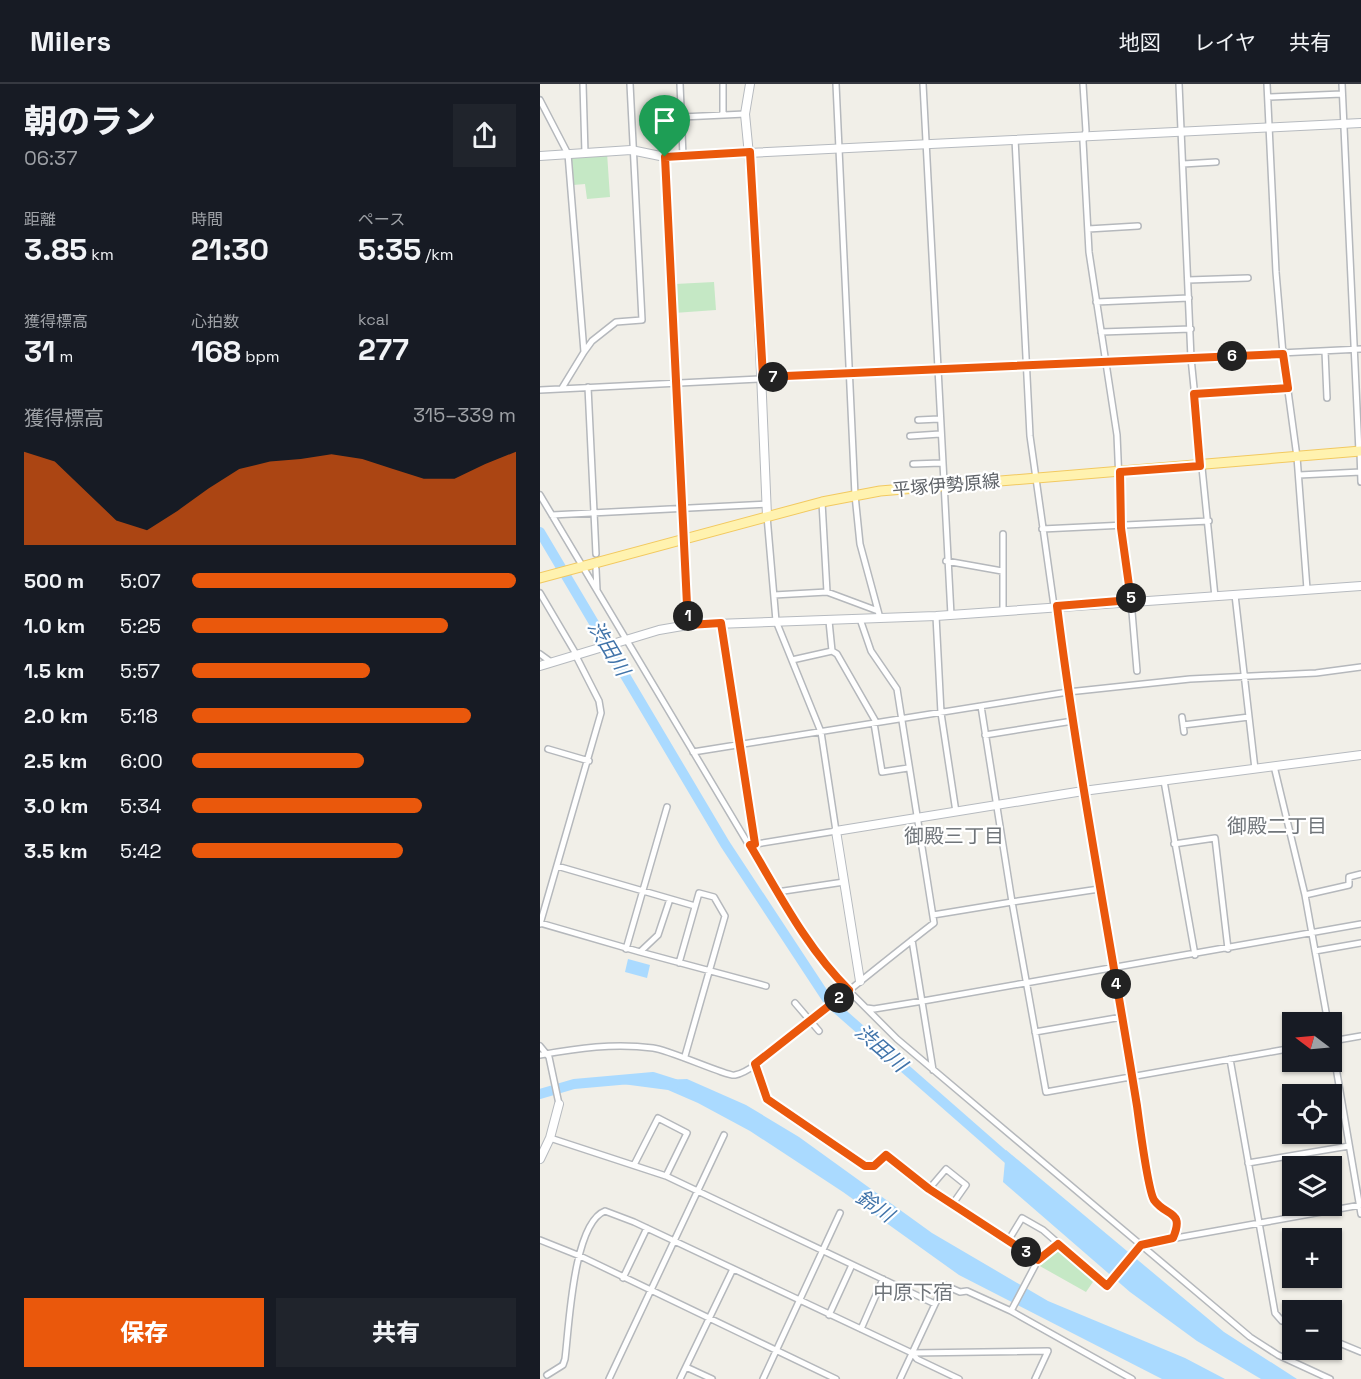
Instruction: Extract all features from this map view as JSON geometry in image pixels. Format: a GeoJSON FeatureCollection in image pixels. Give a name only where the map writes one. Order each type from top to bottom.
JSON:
{"type":"FeatureCollection","features":[{"type":"Feature","properties":{"kind":"main road","name":"平塚伊勢原線"},"geometry":{"type":"LineString","coordinates":[[540,578],[767,516],[855,495],[1360,452]]}},
{"type":"Feature","properties":{"kind":"street"},"geometry":{"type":"LineString","coordinates":[[583,84],[585,153]]}},
{"type":"Feature","properties":{"kind":"street"},"geometry":{"type":"LineString","coordinates":[[562,388],[592,341],[616,322],[642,320],[631,150],[630,84]]}},
{"type":"Feature","properties":{"kind":"street"},"geometry":{"type":"LineString","coordinates":[[680,84],[683,156]]}},
{"type":"Feature","properties":{"kind":"street"},"geometry":{"type":"LineString","coordinates":[[723,84],[723,115]]}},
{"type":"Feature","properties":{"kind":"street"},"geometry":{"type":"LineString","coordinates":[[750,84],[745,114],[750,152],[763,377],[767,516],[777,621],[820,732],[860,981]]}},
{"type":"Feature","properties":{"kind":"street"},"geometry":{"type":"LineString","coordinates":[[836,84],[855,495],[860,544],[879,614]]}},
{"type":"Feature","properties":{"kind":"street"},"geometry":{"type":"LineString","coordinates":[[923,84],[942,486],[951,615]]}},
{"type":"Feature","properties":{"kind":"street"},"geometry":{"type":"LineString","coordinates":[[1083,84],[1085,136],[1083,141],[1088,228],[1096,302],[1116,424],[1122,524],[1137,671]]}},
{"type":"Feature","properties":{"kind":"street"},"geometry":{"type":"LineString","coordinates":[[1179,84],[1191,358],[1200,466],[1209,521],[1215,597]]}},
{"type":"Feature","properties":{"kind":"street"},"geometry":{"type":"LineString","coordinates":[[1267,84],[1276,272],[1283,354],[1299,476],[1307,589]]}},
{"type":"Feature","properties":{"kind":"street"},"geometry":{"type":"LineString","coordinates":[[1342,84],[1358,349],[1361,482]]}},
{"type":"Feature","properties":{"kind":"street"},"geometry":{"type":"LineString","coordinates":[[1268,98],[1342,94]]}},
{"type":"Feature","properties":{"kind":"street"},"geometry":{"type":"LineString","coordinates":[[540,100],[568,154],[584,352]]}},
{"type":"Feature","properties":{"kind":"street"},"geometry":{"type":"LineString","coordinates":[[682,117],[745,114]]}},
{"type":"Feature","properties":{"kind":"street"},"geometry":{"type":"LineString","coordinates":[[540,156],[631,150],[665,157],[1361,123]]}},
{"type":"Feature","properties":{"kind":"street"},"geometry":{"type":"LineString","coordinates":[[1016,139],[1030,436],[1042,529],[1099,889],[1154,1199],[1176,1217],[1178,1226],[1173,1238]]}},
{"type":"Feature","properties":{"kind":"street"},"geometry":{"type":"LineString","coordinates":[[665,157],[688,625]]}},
{"type":"Feature","properties":{"kind":"street"},"geometry":{"type":"LineString","coordinates":[[1183,164],[1216,162]]}},
{"type":"Feature","properties":{"kind":"street"},"geometry":{"type":"LineString","coordinates":[[1088,228],[1138,226]]}},
{"type":"Feature","properties":{"kind":"street"},"geometry":{"type":"LineString","coordinates":[[1188,280],[1248,278]]}},
{"type":"Feature","properties":{"kind":"street"},"geometry":{"type":"LineString","coordinates":[[1096,302],[1189,298]]}},
{"type":"Feature","properties":{"kind":"street"},"geometry":{"type":"LineString","coordinates":[[1101,332],[1191,329]]}},
{"type":"Feature","properties":{"kind":"street"},"geometry":{"type":"LineString","coordinates":[[540,390],[763,377],[936,371],[1358,349]]}},
{"type":"Feature","properties":{"kind":"street"},"geometry":{"type":"LineString","coordinates":[[1325,351],[1327,398]]}},
{"type":"Feature","properties":{"kind":"street"},"geometry":{"type":"LineString","coordinates":[[588,387],[596,554]]}},
{"type":"Feature","properties":{"kind":"street"},"geometry":{"type":"LineString","coordinates":[[1194,394],[1288,388]]}},
{"type":"Feature","properties":{"kind":"street"},"geometry":{"type":"LineString","coordinates":[[918,420],[939,418]]}},
{"type":"Feature","properties":{"kind":"street"},"geometry":{"type":"LineString","coordinates":[[910,436],[940,434]]}},
{"type":"Feature","properties":{"kind":"street"},"geometry":{"type":"LineString","coordinates":[[913,464],[941,462]]}},
{"type":"Feature","properties":{"kind":"street"},"geometry":{"type":"LineString","coordinates":[[1299,476],[1361,472]]}},
{"type":"Feature","properties":{"kind":"street"},"geometry":{"type":"LineString","coordinates":[[540,495],[693,752],[753,844],[777,892],[837,979],[933,1070],[1250,1337],[1278,1355],[1330,1379]]}},
{"type":"Feature","properties":{"kind":"street"},"geometry":{"type":"LineString","coordinates":[[822,502],[827,592]]}},
{"type":"Feature","properties":{"kind":"street"},"geometry":{"type":"LineString","coordinates":[[552,515],[767,504]]}},
{"type":"Feature","properties":{"kind":"street"},"geometry":{"type":"LineString","coordinates":[[1042,529],[1209,521]]}},
{"type":"Feature","properties":{"kind":"street"},"geometry":{"type":"LineString","coordinates":[[1003,534],[1003,610]]}},
{"type":"Feature","properties":{"kind":"street"},"geometry":{"type":"LineString","coordinates":[[946,561],[1002,571]]}},
{"type":"Feature","properties":{"kind":"street"},"geometry":{"type":"LineString","coordinates":[[596,569],[597,591]]}},
{"type":"Feature","properties":{"kind":"street"},"geometry":{"type":"LineString","coordinates":[[540,666],[626,639],[688,625],[830,621],[860,619],[879,614],[936,616],[1131,600],[1215,597],[1361,586]]}},
{"type":"Feature","properties":{"kind":"street"},"geometry":{"type":"LineString","coordinates":[[774,595],[827,592],[879,614]]}},
{"type":"Feature","properties":{"kind":"street"},"geometry":{"type":"LineString","coordinates":[[540,593],[576,654],[599,701],[601,713],[589,761],[540,924],[766,986]]}},
{"type":"Feature","properties":{"kind":"street"},"geometry":{"type":"LineString","coordinates":[[1235,595],[1256,769]]}},
{"type":"Feature","properties":{"kind":"street"},"geometry":{"type":"LineString","coordinates":[[936,616],[941,713],[956,812]]}},
{"type":"Feature","properties":{"kind":"street"},"geometry":{"type":"LineString","coordinates":[[540,1055],[617,1045],[655,1048],[685,1056],[726,1075],[735,1075],[755,1064],[812,1021],[934,923],[897,689],[871,651],[860,619]]}},
{"type":"Feature","properties":{"kind":"street"},"geometry":{"type":"LineString","coordinates":[[830,621],[832,651]]}},
{"type":"Feature","properties":{"kind":"street"},"geometry":{"type":"LineString","coordinates":[[721,623],[753,844]]}},
{"type":"Feature","properties":{"kind":"street"},"geometry":{"type":"LineString","coordinates":[[792,660],[832,651],[837,654],[875,722],[882,772],[908,768]]}},
{"type":"Feature","properties":{"kind":"street"},"geometry":{"type":"LineString","coordinates":[[540,654],[551,662]]}},
{"type":"Feature","properties":{"kind":"street"},"geometry":{"type":"LineString","coordinates":[[693,752],[1068,692],[1361,667]]}},
{"type":"Feature","properties":{"kind":"street"},"geometry":{"type":"LineString","coordinates":[[981,706],[1012,902],[1046,1092],[1282,1050]]}},
{"type":"Feature","properties":{"kind":"street"},"geometry":{"type":"LineString","coordinates":[[1182,717],[1184,732]]}},
{"type":"Feature","properties":{"kind":"street"},"geometry":{"type":"LineString","coordinates":[[1183,725],[1249,717]]}},
{"type":"Feature","properties":{"kind":"street"},"geometry":{"type":"LineString","coordinates":[[985,735],[1072,721]]}},
{"type":"Feature","properties":{"kind":"street"},"geometry":{"type":"LineString","coordinates":[[548,749],[589,761]]}},
{"type":"Feature","properties":{"kind":"street"},"geometry":{"type":"LineString","coordinates":[[753,844],[1083,792],[1361,755]]}},
{"type":"Feature","properties":{"kind":"street"},"geometry":{"type":"LineString","coordinates":[[1274,766],[1305,895],[1326,1012]]}},
{"type":"Feature","properties":{"kind":"street"},"geometry":{"type":"LineString","coordinates":[[1164,781],[1195,955]]}},
{"type":"Feature","properties":{"kind":"street"},"geometry":{"type":"LineString","coordinates":[[626,948],[667,807]]}},
{"type":"Feature","properties":{"kind":"street"},"geometry":{"type":"LineString","coordinates":[[1174,844],[1215,838],[1228,949]]}},
{"type":"Feature","properties":{"kind":"street"},"geometry":{"type":"LineString","coordinates":[[557,866],[695,906]]}},
{"type":"Feature","properties":{"kind":"street"},"geometry":{"type":"LineString","coordinates":[[1305,895],[1349,885],[1349,877],[1361,874]]}},
{"type":"Feature","properties":{"kind":"street"},"geometry":{"type":"LineString","coordinates":[[777,892],[844,882]]}},
{"type":"Feature","properties":{"kind":"street"},"geometry":{"type":"LineString","coordinates":[[933,915],[1099,889]]}},
{"type":"Feature","properties":{"kind":"street"},"geometry":{"type":"LineString","coordinates":[[678,963],[699,893],[714,897],[726,916],[685,1056]]}},
{"type":"Feature","properties":{"kind":"street"},"geometry":{"type":"LineString","coordinates":[[640,952],[658,935],[670,898]]}},
{"type":"Feature","properties":{"kind":"street"},"geometry":{"type":"LineString","coordinates":[[865,1007],[874,1009],[923,1001],[1361,924]]}},
{"type":"Feature","properties":{"kind":"street"},"geometry":{"type":"LineString","coordinates":[[912,940],[933,1070]]}},
{"type":"Feature","properties":{"kind":"street"},"geometry":{"type":"LineString","coordinates":[[1315,951],[1361,943]]}},
{"type":"Feature","properties":{"kind":"street"},"geometry":{"type":"LineString","coordinates":[[795,1003],[819,1031]]}},
{"type":"Feature","properties":{"kind":"street"},"geometry":{"type":"LineString","coordinates":[[1035,1032],[1122,1017]]}},
{"type":"Feature","properties":{"kind":"street"},"geometry":{"type":"LineString","coordinates":[[1342,1041],[1361,1036]]}},
{"type":"Feature","properties":{"kind":"street"},"geometry":{"type":"LineString","coordinates":[[540,1046],[548,1055],[559,1104],[550,1138],[540,1159]]}},
{"type":"Feature","properties":{"kind":"street"},"geometry":{"type":"LineString","coordinates":[[1230,1059],[1275,1313],[1282,1321]]}},
{"type":"Feature","properties":{"kind":"street"},"geometry":{"type":"LineString","coordinates":[[755,1064],[767,1099],[865,1166],[874,1166],[886,1155],[952,1205],[1038,1260]]}},
{"type":"Feature","properties":{"kind":"street"},"geometry":{"type":"LineString","coordinates":[[1337,1072],[1361,1214]]}},
{"type":"Feature","properties":{"kind":"street"},"geometry":{"type":"LineString","coordinates":[[634,1165],[658,1118],[687,1133],[666,1176]]}},
{"type":"Feature","properties":{"kind":"street"},"geometry":{"type":"LineString","coordinates":[[609,1379],[724,1135]]}},
{"type":"Feature","properties":{"kind":"street"},"geometry":{"type":"LineString","coordinates":[[550,1138],[666,1176],[935,1304]]}},
{"type":"Feature","properties":{"kind":"street"},"geometry":{"type":"LineString","coordinates":[[1248,1163],[1349,1146]]}},
{"type":"Feature","properties":{"kind":"street"},"geometry":{"type":"LineString","coordinates":[[929,1189],[946,1168],[966,1185],[952,1205]]}},
{"type":"Feature","properties":{"kind":"street"},"geometry":{"type":"LineString","coordinates":[[1008,1241],[1022,1218],[1043,1230],[1107,1286],[1141,1245],[1360,1205]]}},
{"type":"Feature","properties":{"kind":"street"},"geometry":{"type":"LineString","coordinates":[[547,1375],[562,1365],[565,1359],[569,1300],[592,1221],[602,1211],[615,1213],[675,1241],[912,1353],[917,1359],[959,1379]]}},
{"type":"Feature","properties":{"kind":"street"},"geometry":{"type":"LineString","coordinates":[[763,1379],[840,1213]]}},
{"type":"Feature","properties":{"kind":"street"},"geometry":{"type":"LineString","coordinates":[[977,1232],[982,1225]]}},
{"type":"Feature","properties":{"kind":"street"},"geometry":{"type":"LineString","coordinates":[[623,1278],[647,1228]]}},
{"type":"Feature","properties":{"kind":"street"},"geometry":{"type":"LineString","coordinates":[[540,1240],[580,1256],[709,1320],[836,1379]]}},
{"type":"Feature","properties":{"kind":"street"},"geometry":{"type":"LineString","coordinates":[[1011,1311],[1038,1260],[1058,1244]]}},
{"type":"Feature","properties":{"kind":"street"},"geometry":{"type":"LineString","coordinates":[[829,1314],[852,1264]]}},
{"type":"Feature","properties":{"kind":"street"},"geometry":{"type":"LineString","coordinates":[[680,1379],[733,1269]]}},
{"type":"Feature","properties":{"kind":"street"},"geometry":{"type":"LineString","coordinates":[[861,1329],[884,1280]]}},
{"type":"Feature","properties":{"kind":"street"},"geometry":{"type":"LineString","coordinates":[[900,1379],[944,1285],[960,1292],[967,1291],[1011,1311],[1132,1379]]}},
{"type":"Feature","properties":{"kind":"street"},"geometry":{"type":"LineString","coordinates":[[1342,1344],[1361,1352]]}},
{"type":"Feature","properties":{"kind":"street"},"geometry":{"type":"LineString","coordinates":[[912,1353],[1048,1351],[1035,1379]]}},
{"type":"Feature","properties":{"kind":"street"},"geometry":{"type":"LineString","coordinates":[[686,1367],[712,1379]]}},
{"type":"Feature","properties":{"kind":"green space"},"geometry":{"type":"Polygon","coordinates":[[[607,153],[610,197],[587,199],[585,184],[573,185],[571,157],[607,153]]]}},
{"type":"Feature","properties":{"kind":"green space"},"geometry":{"type":"Polygon","coordinates":[[[714,282],[716,310],[674,313],[675,284],[714,282]]]}},
{"type":"Feature","properties":{"kind":"green space"},"geometry":{"type":"Polygon","coordinates":[[[1059,1247],[1095,1279],[1086,1292],[1038,1265],[1043,1258],[1059,1247]]]}},
{"type":"Feature","properties":{"kind":"water"},"geometry":{"type":"Polygon","coordinates":[[[628,959],[650,965],[647,978],[625,972],[628,959]]]}},
{"type":"Feature","properties":{"kind":"water"},"geometry":{"type":"Polygon","coordinates":[[[687,1079],[746,1105],[799,1137],[932,1233],[1048,1301],[1185,1358],[1225,1379],[1162,1379],[959,1275],[843,1192],[750,1131],[698,1103],[668,1090],[607,1082],[687,1079]]]}},
{"type":"Feature","properties":{"kind":"water"},"geometry":{"type":"Polygon","coordinates":[[[1006,1150],[1224,1332],[1297,1379],[1261,1379],[1197,1341],[1130,1292],[1003,1182],[1006,1150]]]}},
{"type":"Feature","properties":{"kind":"waterway","name":"渋田川"},"geometry":{"type":"LineString","coordinates":[[540,532],[725,844],[829,1002],[1016,1166]]}},
{"type":"Feature","properties":{"kind":"waterway","name":"鈴川"},"geometry":{"type":"LineString","coordinates":[[540,1094],[574,1084],[653,1077],[675,1084]]}},
{"type":"Feature","properties":{"kind":"waterway"},"geometry":{"type":"LineString","coordinates":[[558,1366],[563,1357]]}},
{"type":"Feature","properties":{"kind":"district","name":"御殿二丁目"},"geometry":{"type":"Point","coordinates":[1277,826]}},
{"type":"Feature","properties":{"kind":"district","name":"御殿三丁目"},"geometry":{"type":"Point","coordinates":[954,836]}},
{"type":"Feature","properties":{"kind":"district","name":"中原下宿"},"geometry":{"type":"Point","coordinates":[913,1292]}},
{"type":"Feature","properties":{"kind":"route"},"geometry":{"type":"LineString","coordinates":[[750,152],[763,377],[1283,354],[1288,388],[1194,394],[1200,466],[1120,472],[1121,528],[1131,600],[1057,606],[1099,889],[1143,1145],[1154,1199],[1176,1217],[1178,1226],[1173,1238],[1141,1245],[1107,1286],[1058,1244],[1038,1260],[929,1189],[886,1155],[874,1166],[865,1166],[767,1099],[755,1064],[849,990],[837,979],[787,909],[750,845],[755,844],[721,623],[688,625],[665,157],[750,152]]}}]}
